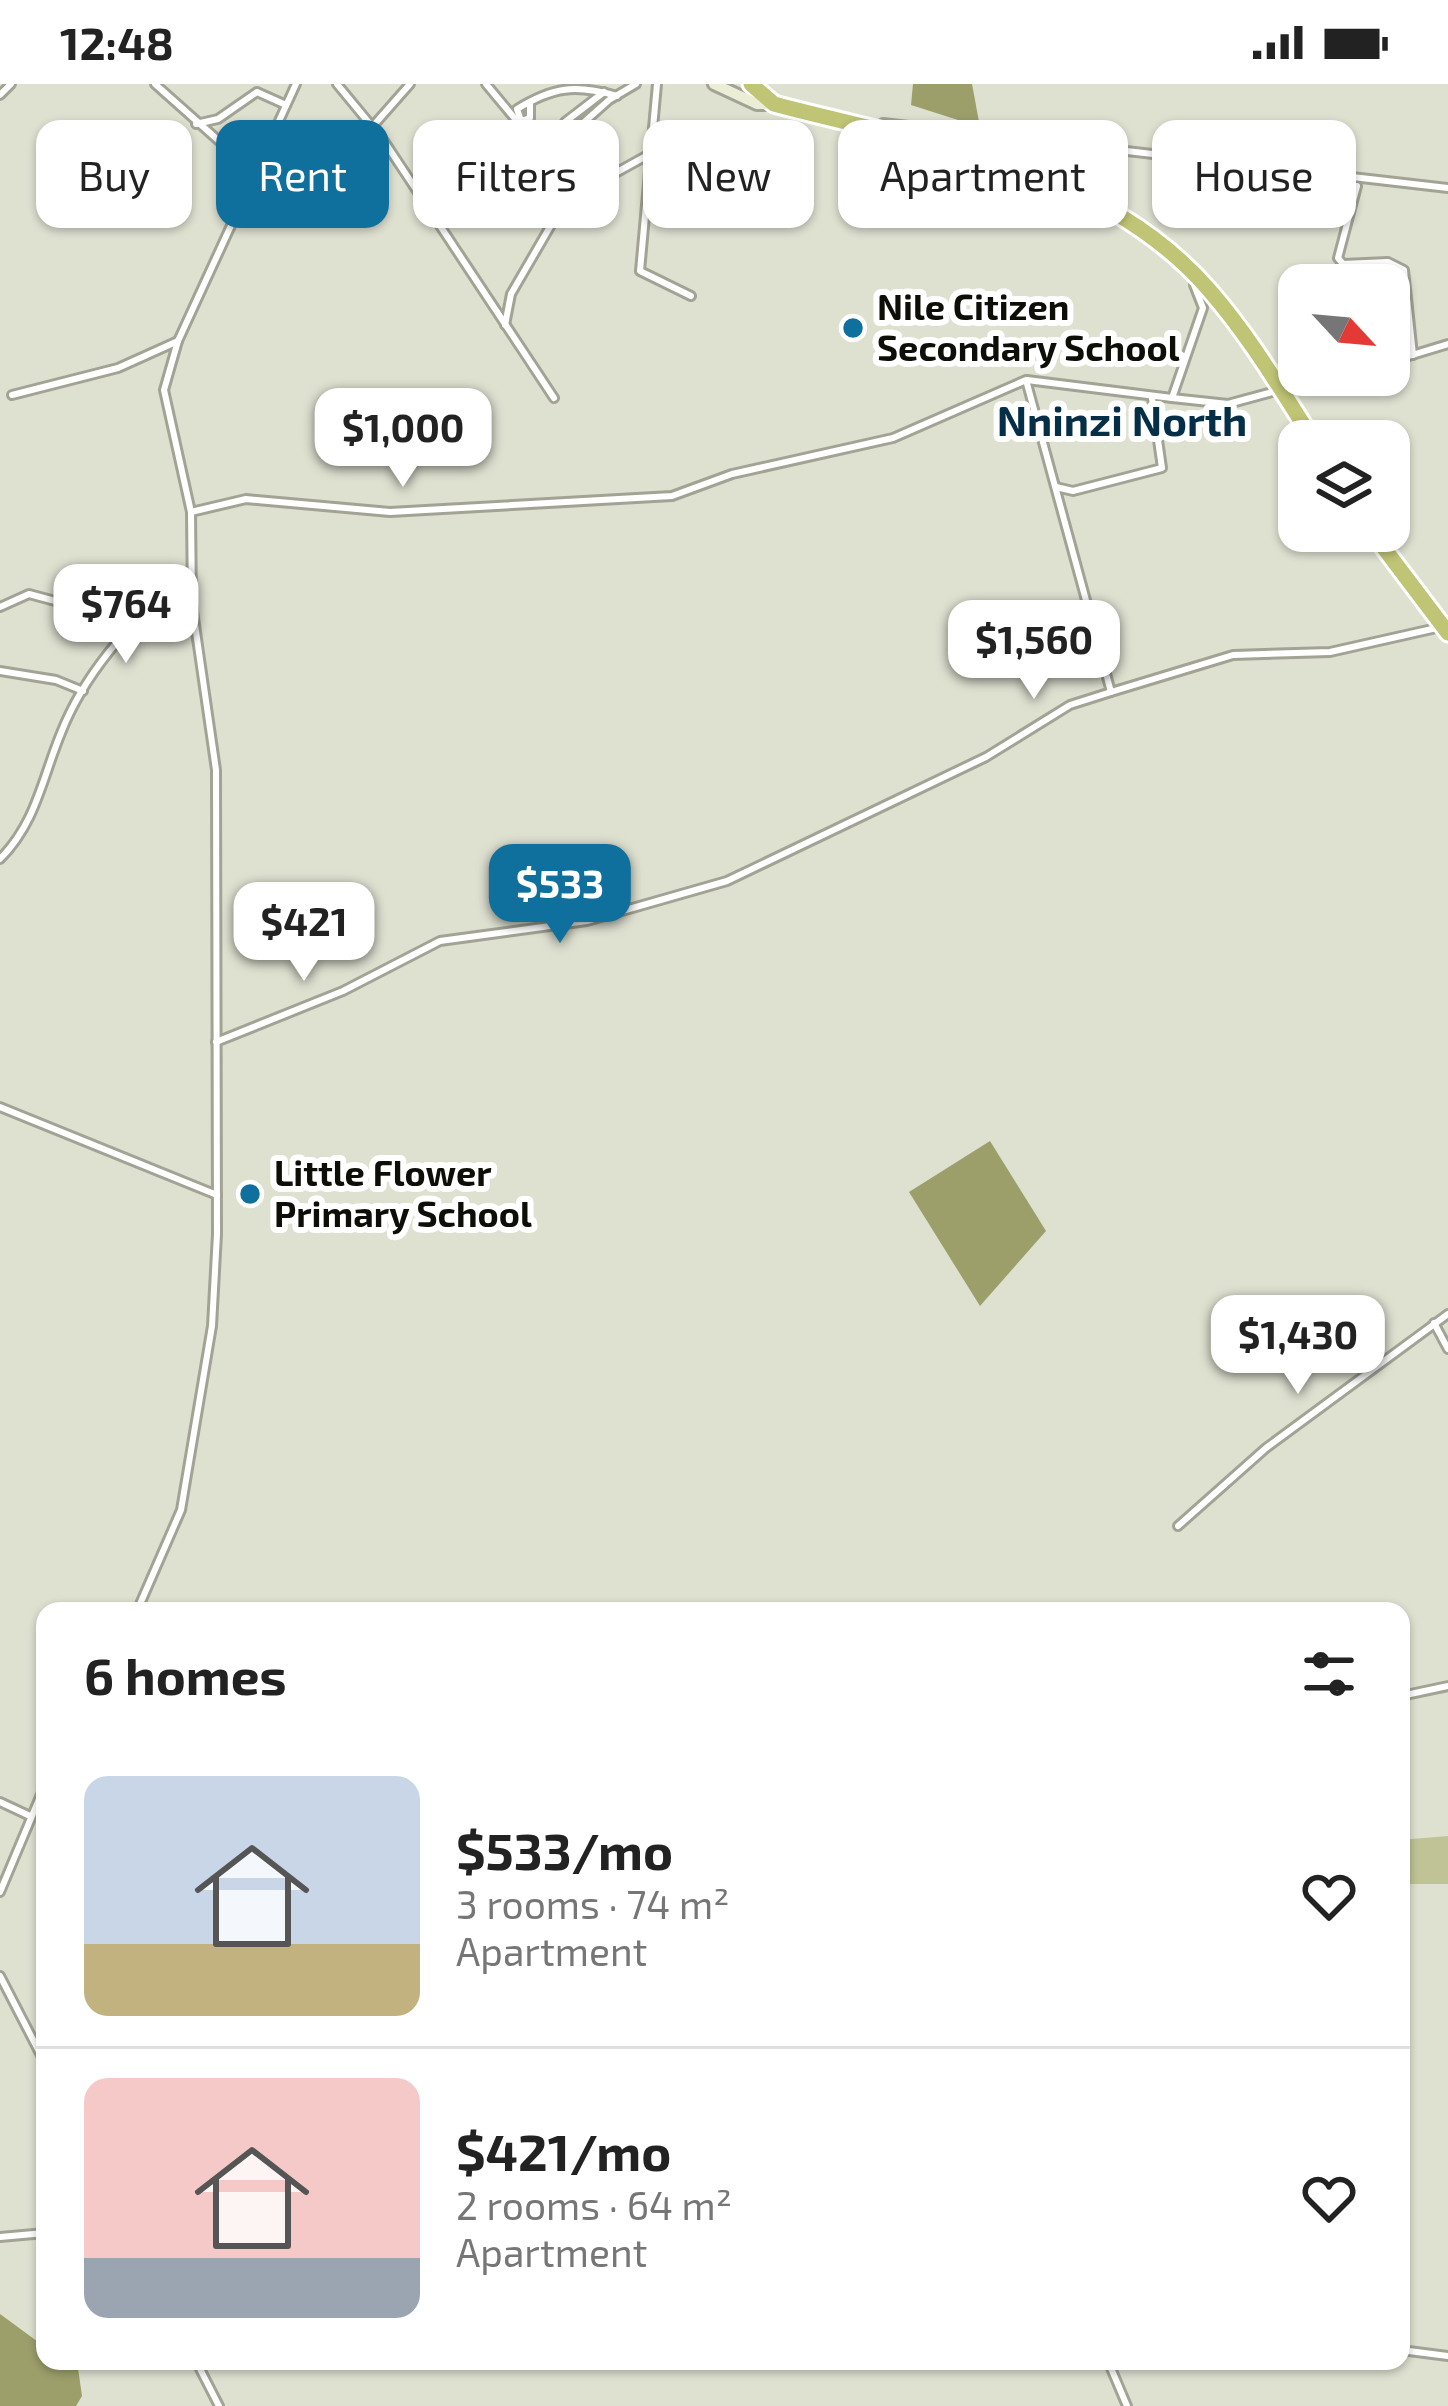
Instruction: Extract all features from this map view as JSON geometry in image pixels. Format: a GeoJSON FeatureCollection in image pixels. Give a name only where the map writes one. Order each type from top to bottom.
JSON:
{"type":"FeatureCollection","features":[{"type":"Feature","properties":{"kind":"highway"},"geometry":{"type":"LineString","coordinates":[[751,84],[774,104],[838,121]]}},
{"type":"Feature","properties":{"kind":"highway"},"geometry":{"type":"LineString","coordinates":[[1128,220],[1160,241],[1209,289],[1278,386]]}},
{"type":"Feature","properties":{"kind":"highway"},"geometry":{"type":"LineString","coordinates":[[1387,552],[1445,630]]}},
{"type":"Feature","properties":{"kind":"street"},"geometry":{"type":"LineString","coordinates":[[0,95],[11,84]]}},
{"type":"Feature","properties":{"kind":"street"},"geometry":{"type":"LineString","coordinates":[[155,84],[216,140]]}},
{"type":"Feature","properties":{"kind":"street"},"geometry":{"type":"LineString","coordinates":[[279,120],[296,84]]}},
{"type":"Feature","properties":{"kind":"street"},"geometry":{"type":"LineString","coordinates":[[337,84],[365,120]]}},
{"type":"Feature","properties":{"kind":"street"},"geometry":{"type":"LineString","coordinates":[[377,120],[410,84]]}},
{"type":"Feature","properties":{"kind":"street"},"geometry":{"type":"LineString","coordinates":[[486,84],[516,120]]}},
{"type":"Feature","properties":{"kind":"street"},"geometry":{"type":"LineString","coordinates":[[590,120],[637,84]]}},
{"type":"Feature","properties":{"kind":"street"},"geometry":{"type":"LineString","coordinates":[[653,120],[657,84]]}},
{"type":"Feature","properties":{"kind":"street"},"geometry":{"type":"LineString","coordinates":[[714,84],[757,104],[774,104]]}},
{"type":"Feature","properties":{"kind":"street"},"geometry":{"type":"LineString","coordinates":[[530,103],[550,89],[580,86],[616,96]]}},
{"type":"Feature","properties":{"kind":"street"},"geometry":{"type":"LineString","coordinates":[[196,124],[218,118],[257,92],[286,105]]}},
{"type":"Feature","properties":{"kind":"street"},"geometry":{"type":"LineString","coordinates":[[568,120],[604,92]]}},
{"type":"Feature","properties":{"kind":"street"},"geometry":{"type":"LineString","coordinates":[[814,115],[1448,188]]}},
{"type":"Feature","properties":{"kind":"street"},"geometry":{"type":"LineString","coordinates":[[389,154],[554,398]]}},
{"type":"Feature","properties":{"kind":"street"},"geometry":{"type":"LineString","coordinates":[[1357,186],[1338,258],[1342,264],[1388,262],[1404,270],[1413,355]]}},
{"type":"Feature","properties":{"kind":"street"},"geometry":{"type":"LineString","coordinates":[[1128,226],[1202,296],[1191,352],[1172,398]]}},
{"type":"Feature","properties":{"kind":"street"},"geometry":{"type":"LineString","coordinates":[[141,1602],[182,1510],[212,1326],[218,1196],[216,770],[190,571],[191,512],[164,400],[178,341],[230,228]]}},
{"type":"Feature","properties":{"kind":"street"},"geometry":{"type":"LineString","coordinates":[[506,328],[511,294],[547,228]]}},
{"type":"Feature","properties":{"kind":"street"},"geometry":{"type":"LineString","coordinates":[[643,228],[640,272],[691,296]]}},
{"type":"Feature","properties":{"kind":"street"},"geometry":{"type":"LineString","coordinates":[[12,395],[118,368],[178,341]]}},
{"type":"Feature","properties":{"kind":"street"},"geometry":{"type":"LineString","coordinates":[[1410,356],[1448,344]]}},
{"type":"Feature","properties":{"kind":"street"},"geometry":{"type":"LineString","coordinates":[[191,512],[246,499],[390,512],[672,496],[732,474],[893,438],[1026,380],[1058,380],[1152,398],[1228,404],[1278,393]]}},
{"type":"Feature","properties":{"kind":"street"},"geometry":{"type":"LineString","coordinates":[[1026,380],[1111,692]]}},
{"type":"Feature","properties":{"kind":"street"},"geometry":{"type":"LineString","coordinates":[[1056,487],[1072,491],[1162,468],[1152,398]]}},
{"type":"Feature","properties":{"kind":"street"},"geometry":{"type":"LineString","coordinates":[[0,859],[34,812],[61,733],[84,692],[126,629],[190,571]]}},
{"type":"Feature","properties":{"kind":"street"},"geometry":{"type":"LineString","coordinates":[[0,607],[28,594],[70,605],[159,597]]}},
{"type":"Feature","properties":{"kind":"street"},"geometry":{"type":"LineString","coordinates":[[216,1042],[343,992],[440,941],[587,921],[727,880],[986,757],[1070,705],[1233,655],[1330,652],[1445,630]]}},
{"type":"Feature","properties":{"kind":"street"},"geometry":{"type":"LineString","coordinates":[[0,671],[56,680],[84,692]]}},
{"type":"Feature","properties":{"kind":"street"},"geometry":{"type":"LineString","coordinates":[[0,1108],[218,1196]]}},
{"type":"Feature","properties":{"kind":"street"},"geometry":{"type":"LineString","coordinates":[[1178,1526],[1266,1448],[1448,1314]]}},
{"type":"Feature","properties":{"kind":"street"},"geometry":{"type":"LineString","coordinates":[[1434,1323],[1448,1349]]}},
{"type":"Feature","properties":{"kind":"street"},"geometry":{"type":"LineString","coordinates":[[1410,1694],[1448,1686]]}},
{"type":"Feature","properties":{"kind":"street"},"geometry":{"type":"LineString","coordinates":[[0,1802],[30,1816]]}},
{"type":"Feature","properties":{"kind":"street"},"geometry":{"type":"LineString","coordinates":[[0,1892],[36,1804]]}},
{"type":"Feature","properties":{"kind":"street"},"geometry":{"type":"LineString","coordinates":[[0,1976],[36,2046]]}},
{"type":"Feature","properties":{"kind":"street"},"geometry":{"type":"LineString","coordinates":[[0,2237],[36,2234]]}},
{"type":"Feature","properties":{"kind":"street"},"geometry":{"type":"LineString","coordinates":[[1410,2351],[1448,2356]]}},
{"type":"Feature","properties":{"kind":"street"},"geometry":{"type":"LineString","coordinates":[[201,2370],[219,2406]]}},
{"type":"Feature","properties":{"kind":"street"},"geometry":{"type":"LineString","coordinates":[[1112,2370],[1126,2406]]}},
{"type":"Feature","properties":{"kind":"green space"},"geometry":{"type":"Polygon","coordinates":[[[913,84],[972,84],[979,120],[958,120],[911,105],[913,84]]]}},
{"type":"Feature","properties":{"kind":"green space"},"geometry":{"type":"Polygon","coordinates":[[[990,1141],[1046,1231],[980,1306],[909,1192],[990,1141]]]}},
{"type":"Feature","properties":{"kind":"green space"},"geometry":{"type":"Polygon","coordinates":[[[1448,1836],[1448,1884],[1410,1884],[1410,1839],[1448,1836]]]}},
{"type":"Feature","properties":{"kind":"green space"},"geometry":{"type":"Polygon","coordinates":[[[0,2314],[36,2340],[36,2370],[78,2370],[82,2396],[76,2406],[0,2406],[0,2314]]]}},
{"type":"Feature","properties":{"kind":"place","name":"Nile Citizen Secondary School"},"geometry":{"type":"Point","coordinates":[853,328]}},
{"type":"Feature","properties":{"kind":"place","name":"Little Flower Primary School"},"geometry":{"type":"Point","coordinates":[250,1194]}},
{"type":"Feature","properties":{"kind":"district","name":"Nninzi North"},"geometry":{"type":"Point","coordinates":[1122,421]}}]}
